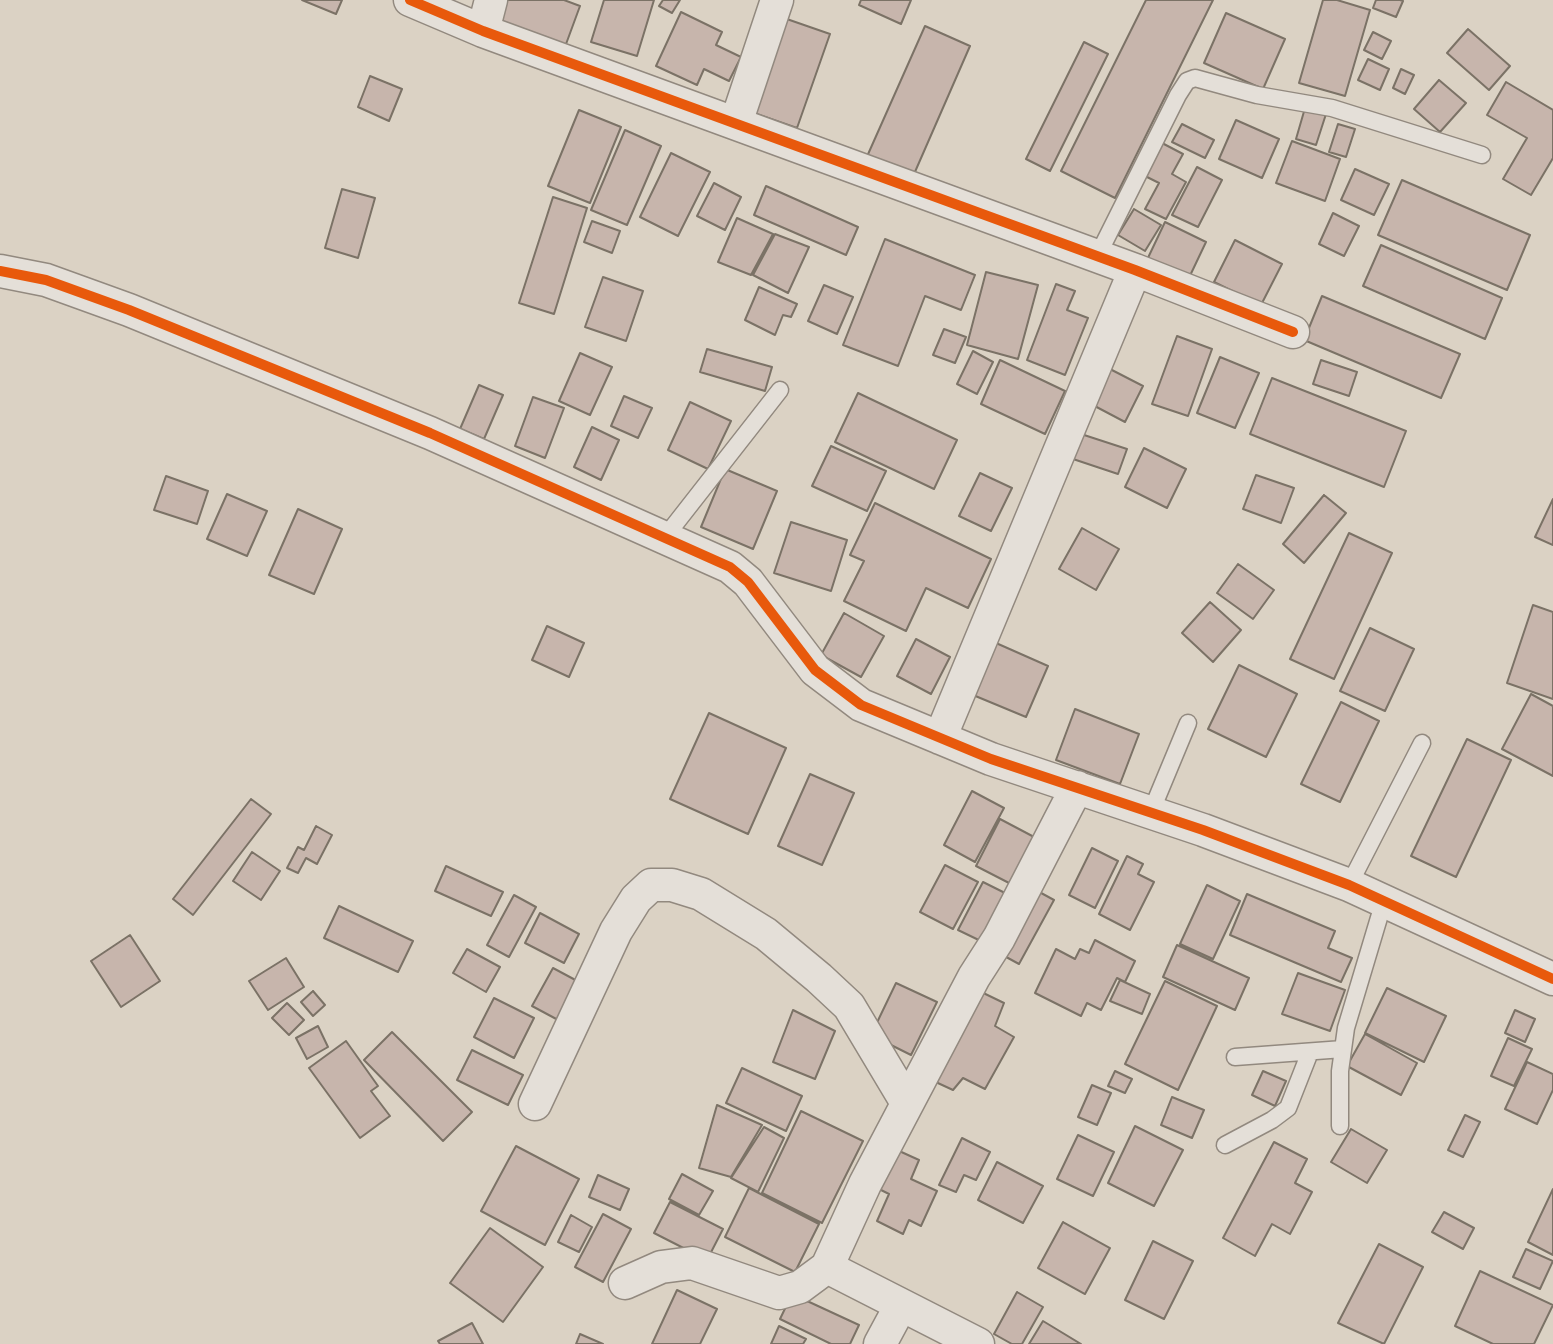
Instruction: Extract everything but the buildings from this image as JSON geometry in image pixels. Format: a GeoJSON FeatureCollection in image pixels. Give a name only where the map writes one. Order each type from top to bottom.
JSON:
{"type":"FeatureCollection","features":[{"type":"Feature","properties":{"kind":"street"},"geometry":{"type":"LineString","coordinates":[[410,0],[483,31],[1135,270],[1293,332]]}},
{"type":"Feature","properties":{"kind":"street"},"geometry":{"type":"LineString","coordinates":[[483,31],[491,0]]}},
{"type":"Feature","properties":{"kind":"street"},"geometry":{"type":"LineString","coordinates":[[736,123],[777,0]]}},
{"type":"Feature","properties":{"kind":"street"},"geometry":{"type":"LineString","coordinates":[[940,738],[1135,270]]}},
{"type":"Feature","properties":{"kind":"street"},"geometry":{"type":"LineString","coordinates":[[0,271],[46,280],[129,310],[430,433],[730,567],[748,582],[815,670],[861,705],[940,738],[1349,885],[1553,979]]}},
{"type":"Feature","properties":{"kind":"street"},"geometry":{"type":"LineString","coordinates":[[625,1283],[661,1267],[692,1263],[779,1293],[800,1287],[827,1267],[865,1184],[907,1103],[974,977],[999,938],[1077,787]]}},
{"type":"Feature","properties":{"kind":"street"},"geometry":{"type":"LineString","coordinates":[[535,1104],[616,932],[636,899],[651,885],[672,885],[701,894],[766,933],[819,978],[849,1006],[907,1103]]}},
{"type":"Feature","properties":{"kind":"street"},"geometry":{"type":"LineString","coordinates":[[827,1267],[978,1344]]}},
{"type":"Feature","properties":{"kind":"street"},"geometry":{"type":"LineString","coordinates":[[880,1344],[901,1305]]}},
{"type":"Feature","properties":{"kind":"lane"},"geometry":{"type":"LineString","coordinates":[[1097,257],[1178,95],[1187,81],[1195,78],[1257,95],[1332,108],[1482,155]]}},
{"type":"Feature","properties":{"kind":"lane"},"geometry":{"type":"LineString","coordinates":[[665,537],[780,390]]}},
{"type":"Feature","properties":{"kind":"lane"},"geometry":{"type":"LineString","coordinates":[[1151,812],[1188,723]]}},
{"type":"Feature","properties":{"kind":"lane"},"geometry":{"type":"LineString","coordinates":[[1349,885],[1422,743]]}},
{"type":"Feature","properties":{"kind":"lane"},"geometry":{"type":"LineString","coordinates":[[1340,1126],[1346,1028],[1384,901]]}},
{"type":"Feature","properties":{"kind":"lane"},"geometry":{"type":"LineString","coordinates":[[1235,1057],[1343,1049]]}},
{"type":"Feature","properties":{"kind":"lane"},"geometry":{"type":"LineString","coordinates":[[1225,1145],[1272,1120],[1287,1108],[1310,1052]]}},
{"type":"Feature","properties":{"kind":"cycle path"},"geometry":{"type":"LineString","coordinates":[[410,0],[483,31],[1135,270],[1293,332]]}},
{"type":"Feature","properties":{"kind":"cycle path"},"geometry":{"type":"LineString","coordinates":[[0,271],[46,280],[129,310],[430,433],[730,567],[748,582],[815,670],[861,705],[991,759],[1203,830],[1349,885],[1553,979]]}}]}
